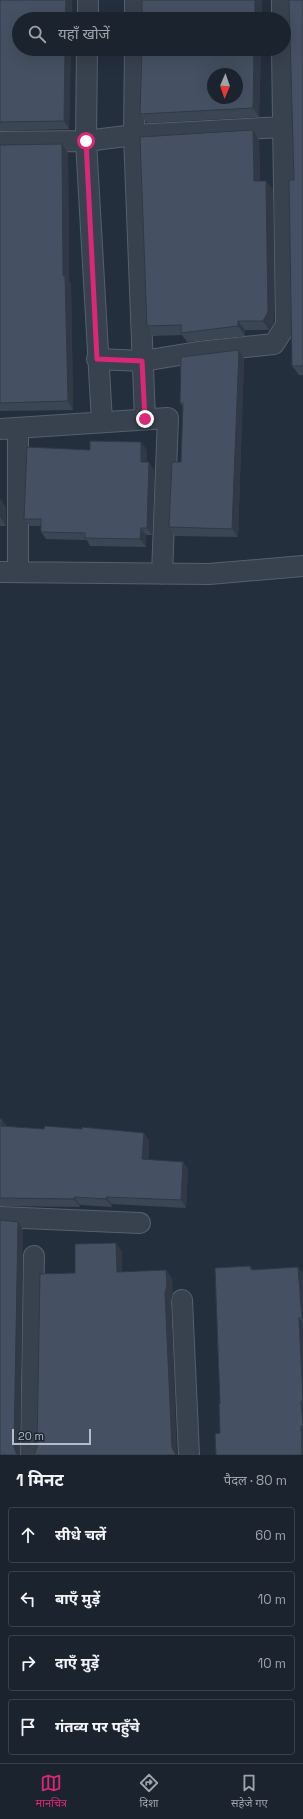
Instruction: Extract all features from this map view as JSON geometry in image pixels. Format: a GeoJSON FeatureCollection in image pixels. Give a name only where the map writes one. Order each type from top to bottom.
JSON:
{"type":"FeatureCollection","features":[{"type":"Feature","properties":{"kind":"street"},"geometry":{"type":"LineString","coordinates":[[88,0],[88,12]]}},
{"type":"Feature","properties":{"kind":"street"},"geometry":{"type":"LineString","coordinates":[[135,0],[135,12]]}},
{"type":"Feature","properties":{"kind":"street"},"geometry":{"type":"LineString","coordinates":[[282,0],[282,12]]}},
{"type":"Feature","properties":{"kind":"street"},"geometry":{"type":"LineString","coordinates":[[87,56],[86,141],[97,359],[102,422]]}},
{"type":"Feature","properties":{"kind":"street"},"geometry":{"type":"LineString","coordinates":[[135,56],[134,135],[145,419]]}},
{"type":"Feature","properties":{"kind":"street"},"geometry":{"type":"LineString","coordinates":[[97,359],[142,361],[198,352],[274,344],[286,325],[282,56]]}},
{"type":"Feature","properties":{"kind":"street"},"geometry":{"type":"LineString","coordinates":[[0,142],[86,141],[134,135],[283,127]]}},
{"type":"Feature","properties":{"kind":"street"},"geometry":{"type":"LineString","coordinates":[[162,574],[168,418],[9,428],[9,572],[162,574],[209,574],[303,566]]}},
{"type":"Feature","properties":{"kind":"street"},"geometry":{"type":"LineString","coordinates":[[0,1217],[140,1223]]}},
{"type":"Feature","properties":{"kind":"street"},"geometry":{"type":"LineString","coordinates":[[31,1455],[34,1256]]}},
{"type":"Feature","properties":{"kind":"street"},"geometry":{"type":"LineString","coordinates":[[182,1300],[189,1455]]}},
{"type":"Feature","properties":{"kind":"building"},"geometry":{"type":"Polygon","coordinates":[[[0,0],[66,0],[65,12],[12,12],[12,56],[65,56],[64,121],[0,122],[0,0]]]}},
{"type":"Feature","properties":{"kind":"building"},"geometry":{"type":"Polygon","coordinates":[[[142,0],[255,0],[255,12],[142,12],[142,0]]]}},
{"type":"Feature","properties":{"kind":"building"},"geometry":{"type":"Polygon","coordinates":[[[289,0],[303,0],[303,366],[292,366],[289,180],[294,180],[291,56],[291,12],[289,12],[289,0]]]}},
{"type":"Feature","properties":{"kind":"building"},"geometry":{"type":"Polygon","coordinates":[[[142,56],[254,56],[253,108],[140,114],[142,56]]]}},
{"type":"Feature","properties":{"kind":"building"},"geometry":{"type":"Polygon","coordinates":[[[253,130],[254,181],[266,181],[268,312],[263,321],[238,321],[238,326],[181,333],[181,325],[147,326],[140,137],[253,130]]]}},
{"type":"Feature","properties":{"kind":"building"},"geometry":{"type":"Polygon","coordinates":[[[62,144],[63,276],[65,276],[68,401],[0,403],[0,145],[62,144]]]}},
{"type":"Feature","properties":{"kind":"building"},"geometry":{"type":"Polygon","coordinates":[[[239,350],[232,529],[169,527],[172,462],[181,462],[183,403],[180,403],[181,357],[239,350]]]}},
{"type":"Feature","properties":{"kind":"building"},"geometry":{"type":"Polygon","coordinates":[[[90,441],[141,442],[141,462],[149,462],[147,528],[141,528],[140,539],[85,538],[85,533],[41,532],[41,519],[24,519],[27,447],[90,450],[90,441]]]}},
{"type":"Feature","properties":{"kind":"building"},"geometry":{"type":"Polygon","coordinates":[[[0,1119],[2,1119],[1,1126],[44,1129],[45,1126],[82,1129],[82,1127],[144,1133],[142,1159],[183,1162],[181,1200],[106,1197],[106,1199],[74,1197],[74,1199],[0,1198],[0,1119]]]}},
{"type":"Feature","properties":{"kind":"building"},"geometry":{"type":"Polygon","coordinates":[[[0,1220],[18,1222],[14,1447],[18,1455],[0,1455],[0,1220]]]}},
{"type":"Feature","properties":{"kind":"building"},"geometry":{"type":"Polygon","coordinates":[[[116,1243],[117,1272],[166,1270],[167,1286],[165,1293],[172,1448],[176,1455],[33,1455],[37,1447],[40,1274],[75,1273],[75,1244],[116,1243]]]}},
{"type":"Feature","properties":{"kind":"building"},"geometry":{"type":"Polygon","coordinates":[[[250,1266],[251,1270],[298,1267],[302,1318],[299,1318],[303,1401],[301,1401],[303,1426],[301,1426],[302,1455],[216,1455],[215,1434],[220,1433],[220,1404],[215,1268],[250,1266]]]}},
{"type":"Feature","properties":{"kind":"route"},"geometry":{"type":"LineString","coordinates":[[86,141],[97,359],[142,361],[145,419]]}}]}
